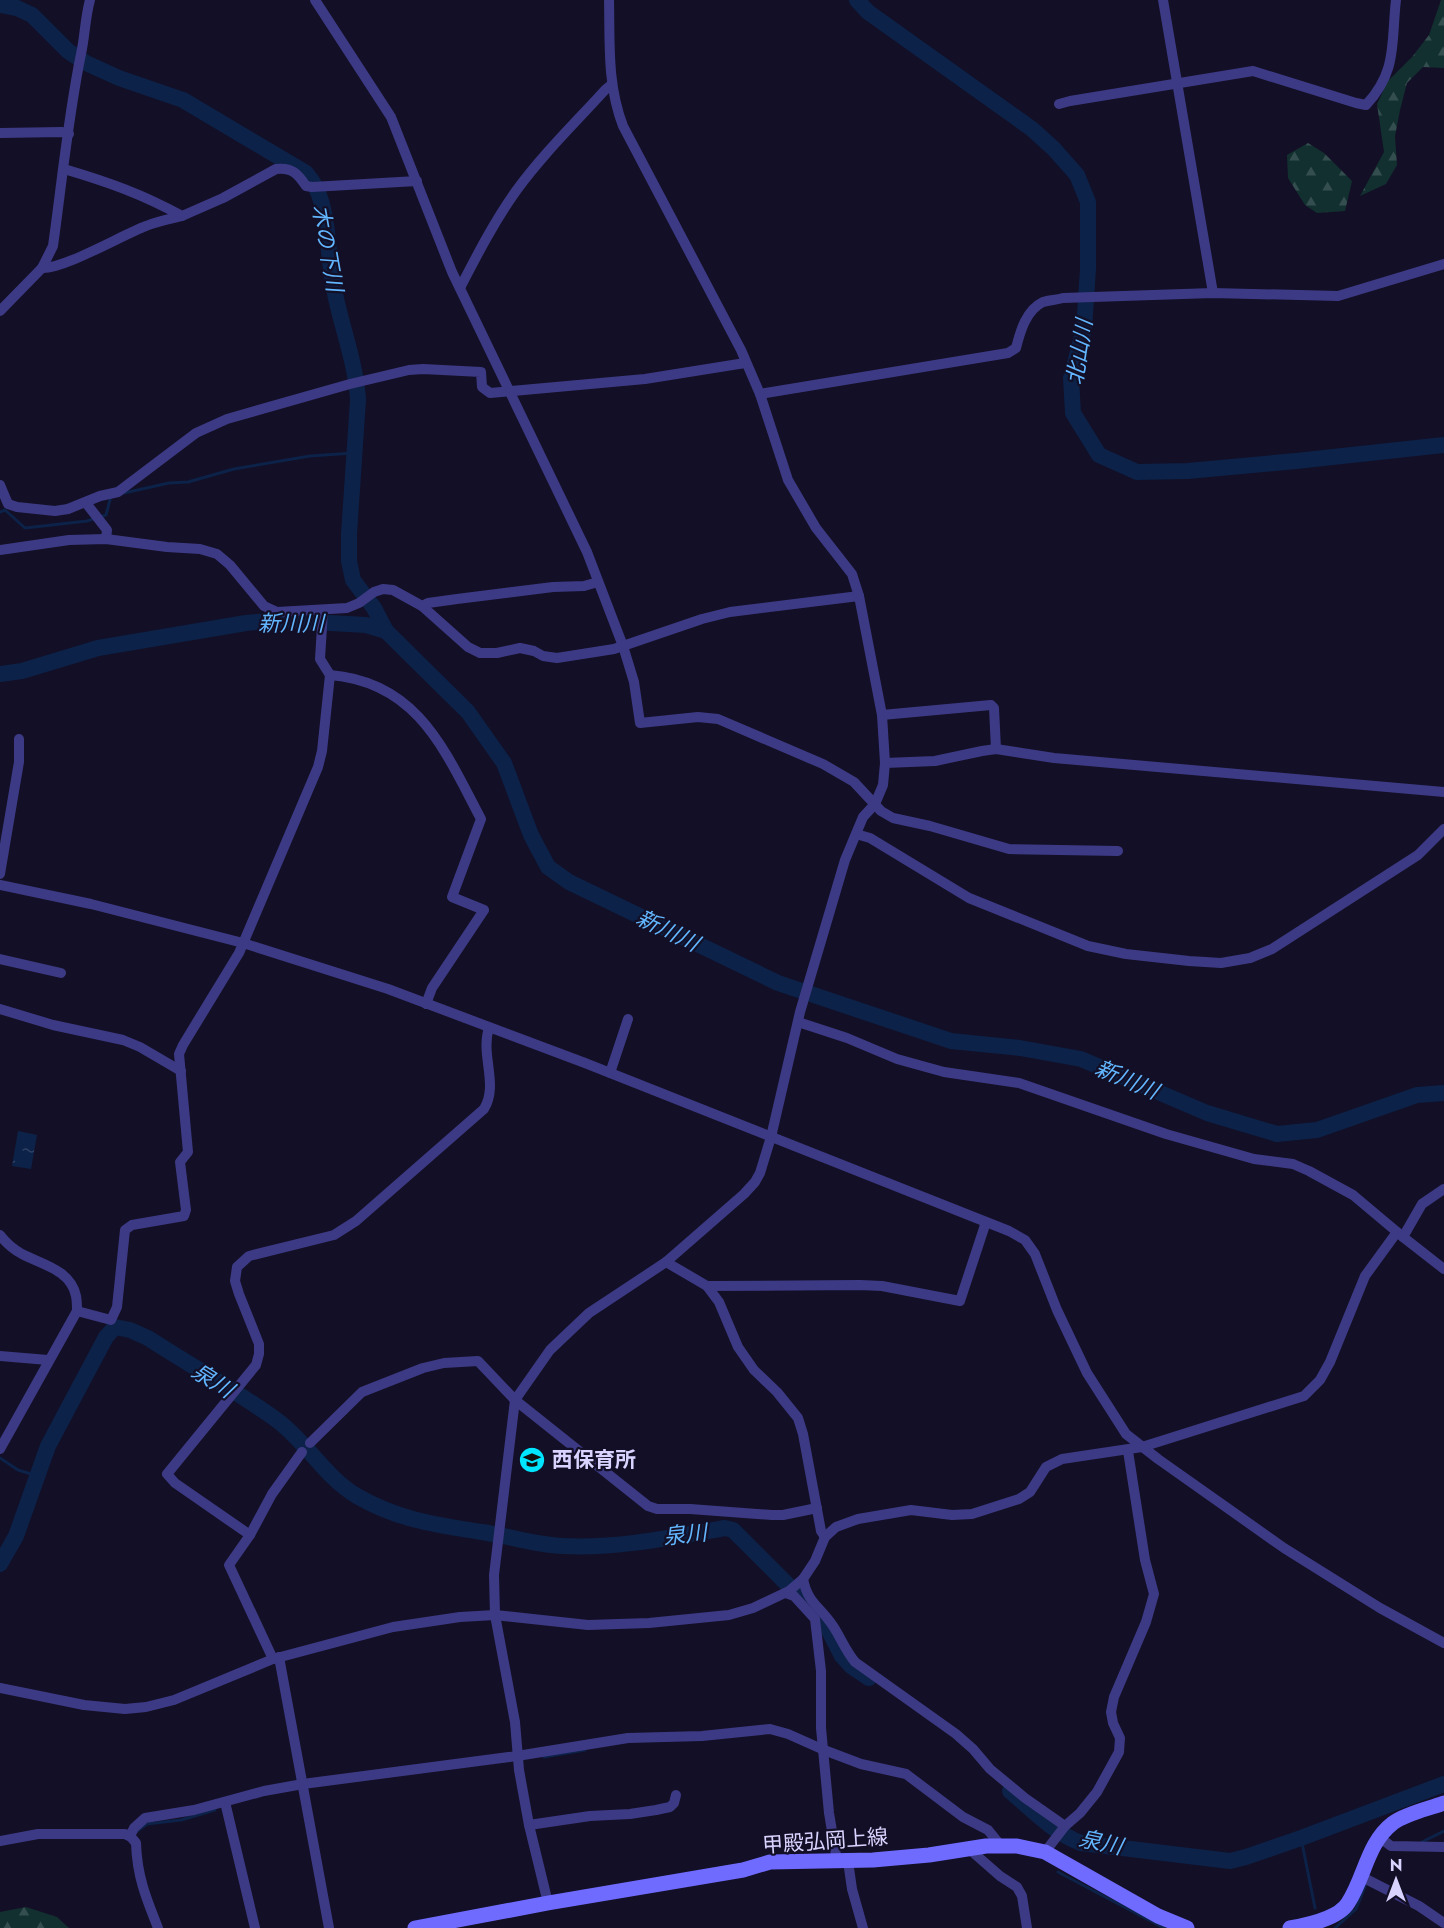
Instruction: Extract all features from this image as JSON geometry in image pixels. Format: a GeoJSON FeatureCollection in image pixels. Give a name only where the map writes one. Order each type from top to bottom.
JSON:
{"type":"FeatureCollection","features":[{"type":"Feature","properties":{"kind":"main road"},"geometry":{"type":"LineString","coordinates":[[1290,1928],[1328,1917],[1347,1905],[1366,1878],[1370,1852],[1385,1842],[1393,1823],[1411,1814],[1444,1803]]}},
{"type":"Feature","properties":{"kind":"main road","name":"甲殿弘岡上線"},"geometry":{"type":"LineString","coordinates":[[415,1928],[743,1870],[770,1862],[842,1861],[929,1855],[968,1848],[1001,1846],[1017,1846],[1045,1852],[1158,1916],[1187,1928]]}},
{"type":"Feature","properties":{"kind":"street"},"geometry":{"type":"LineString","coordinates":[[0,312],[42,268],[54,246],[85,19],[90,0]]}},
{"type":"Feature","properties":{"kind":"street"},"geometry":{"type":"LineString","coordinates":[[315,0],[391,117],[460,288],[587,552],[623,646],[634,682],[640,723],[698,717],[718,719],[824,764],[854,782],[881,812],[893,818],[930,826],[1009,849],[1118,851]]}},
{"type":"Feature","properties":{"kind":"street"},"geometry":{"type":"LineString","coordinates":[[548,1903],[529,1825],[518,1761],[515,1722],[495,1615],[494,1575],[515,1400],[550,1350],[589,1313],[666,1262],[755,1182],[771,1137],[799,1017],[845,860],[863,817],[874,804],[883,785],[885,763],[882,715],[859,596],[852,574],[816,528],[788,480],[760,394],[730,328],[623,126],[611,86],[609,0]]}},
{"type":"Feature","properties":{"kind":"street"},"geometry":{"type":"LineString","coordinates":[[1163,0],[1213,293]]}},
{"type":"Feature","properties":{"kind":"street"},"geometry":{"type":"LineString","coordinates":[[1059,104],[1258,71],[1366,105],[1382,85],[1389,69],[1396,0]]}},
{"type":"Feature","properties":{"kind":"street"},"geometry":{"type":"LineString","coordinates":[[460,288],[490,230],[516,190],[552,147],[611,86]]}},
{"type":"Feature","properties":{"kind":"street"},"geometry":{"type":"LineString","coordinates":[[0,133],[62,132],[69,134]]}},
{"type":"Feature","properties":{"kind":"street"},"geometry":{"type":"LineString","coordinates":[[42,268],[48,269],[148,225],[182,216],[223,198],[276,169],[286,168],[298,174],[306,186],[417,181]]}},
{"type":"Feature","properties":{"kind":"street"},"geometry":{"type":"LineString","coordinates":[[64,169],[113,183],[158,202],[182,216]]}},
{"type":"Feature","properties":{"kind":"street"},"geometry":{"type":"LineString","coordinates":[[760,394],[1008,353],[1016,348],[1020,333],[1032,309],[1043,302],[1062,298],[1213,293],[1338,296],[1444,264]]}},
{"type":"Feature","properties":{"kind":"street"},"geometry":{"type":"LineString","coordinates":[[0,485],[8,504],[54,511],[68,509],[100,496],[118,492],[196,433],[227,419],[356,382],[409,370],[481,372],[482,387],[490,393],[645,380],[745,363]]}},
{"type":"Feature","properties":{"kind":"street"},"geometry":{"type":"LineString","coordinates":[[86,503],[107,530],[106,539]]}},
{"type":"Feature","properties":{"kind":"street"},"geometry":{"type":"LineString","coordinates":[[0,550],[69,540],[106,539],[200,549],[217,554],[230,565],[264,606],[277,612],[323,612],[347,608],[359,603],[374,592],[383,589],[393,590],[422,606],[468,647],[480,653],[497,653],[520,648],[557,658],[614,649],[702,619],[730,612],[859,596]]}},
{"type":"Feature","properties":{"kind":"street"},"geometry":{"type":"LineString","coordinates":[[422,606],[457,598],[553,587],[584,586],[598,582]]}},
{"type":"Feature","properties":{"kind":"street"},"geometry":{"type":"LineString","coordinates":[[77,1311],[111,1320],[117,1307],[125,1230],[132,1225],[183,1216],[186,1210],[180,1162],[188,1152],[179,1054],[239,953],[318,767],[322,751],[330,675],[321,658],[323,612]]}},
{"type":"Feature","properties":{"kind":"street"},"geometry":{"type":"LineString","coordinates":[[330,675],[363,680],[390,693],[424,720],[445,750],[481,819],[452,897],[484,910],[432,988],[426,1004]]}},
{"type":"Feature","properties":{"kind":"street"},"geometry":{"type":"LineString","coordinates":[[882,715],[991,705],[994,708],[996,749]]}},
{"type":"Feature","properties":{"kind":"street"},"geometry":{"type":"LineString","coordinates":[[0,874],[19,762],[19,739]]}},
{"type":"Feature","properties":{"kind":"street"},"geometry":{"type":"LineString","coordinates":[[885,763],[934,761],[996,749],[1054,758],[1444,792]]}},
{"type":"Feature","properties":{"kind":"street"},"geometry":{"type":"LineString","coordinates":[[856,834],[870,838],[969,898],[1088,946],[1126,954],[1189,962],[1221,963],[1250,958],[1272,949],[1418,855],[1444,829]]}},
{"type":"Feature","properties":{"kind":"street"},"geometry":{"type":"LineString","coordinates":[[0,885],[91,904],[243,943],[388,990],[610,1073],[1009,1231],[1025,1240],[1035,1254],[1057,1310],[1087,1373],[1126,1434],[1142,1448],[1284,1548],[1380,1608],[1444,1643]]}},
{"type":"Feature","properties":{"kind":"street"},"geometry":{"type":"LineString","coordinates":[[0,959],[61,973]]}},
{"type":"Feature","properties":{"kind":"street"},"geometry":{"type":"LineString","coordinates":[[0,1009],[53,1025],[123,1040],[140,1047],[181,1071]]}},
{"type":"Feature","properties":{"kind":"street"},"geometry":{"type":"LineString","coordinates":[[799,1017],[897,1059],[944,1072],[1019,1083],[1166,1134],[1254,1159],[1293,1164],[1353,1195],[1444,1269]]}},
{"type":"Feature","properties":{"kind":"street"},"geometry":{"type":"LineString","coordinates":[[610,1073],[628,1020]]}},
{"type":"Feature","properties":{"kind":"street"},"geometry":{"type":"LineString","coordinates":[[250,1536],[175,1483],[167,1474],[256,1365],[260,1354],[259,1344],[235,1281],[237,1267],[249,1256],[334,1235],[341,1231],[356,1221],[484,1109],[491,1088],[485,1048],[489,1028]]}},
{"type":"Feature","properties":{"kind":"street"},"geometry":{"type":"LineString","coordinates":[[0,1688],[84,1705],[125,1709],[146,1707],[174,1700],[276,1658],[393,1627],[460,1617],[495,1615],[588,1625],[649,1623],[729,1615],[753,1608],[794,1587],[815,1561],[825,1537],[836,1527],[858,1519],[911,1510],[952,1515],[972,1514],[1019,1499],[1030,1492],[1046,1467],[1062,1459],[1142,1448],[1304,1396],[1320,1380],[1325,1371],[1365,1276],[1400,1235],[1422,1204],[1444,1189]]}},
{"type":"Feature","properties":{"kind":"street"},"geometry":{"type":"LineString","coordinates":[[707,1286],[882,1286],[960,1301],[986,1222]]}},
{"type":"Feature","properties":{"kind":"street"},"geometry":{"type":"LineString","coordinates":[[0,1235],[22,1254],[46,1263],[65,1276],[76,1294],[77,1311],[0,1449]]}},
{"type":"Feature","properties":{"kind":"street"},"geometry":{"type":"LineString","coordinates":[[666,1262],[707,1286],[719,1302],[738,1347],[754,1370],[777,1392],[798,1418],[821,1531],[825,1537]]}},
{"type":"Feature","properties":{"kind":"street"},"geometry":{"type":"LineString","coordinates":[[0,1356],[48,1360]]}},
{"type":"Feature","properties":{"kind":"street"},"geometry":{"type":"LineString","coordinates":[[310,1443],[362,1392],[423,1368],[478,1361],[515,1400],[648,1506],[657,1509],[772,1515],[817,1508]]}},
{"type":"Feature","properties":{"kind":"street"},"geometry":{"type":"LineString","coordinates":[[1045,1852],[1097,1792],[1119,1752],[1120,1738],[1111,1712],[1114,1697],[1146,1622],[1154,1594],[1145,1560],[1128,1451]]}},
{"type":"Feature","properties":{"kind":"street"},"geometry":{"type":"LineString","coordinates":[[302,1452],[272,1494],[250,1536],[229,1565],[276,1658],[329,1928]]}},
{"type":"Feature","properties":{"kind":"street"},"geometry":{"type":"LineString","coordinates":[[794,1587],[805,1591],[810,1600],[825,1613],[845,1650],[855,1662],[956,1734],[990,1769],[1061,1831]]}},
{"type":"Feature","properties":{"kind":"street"},"geometry":{"type":"LineString","coordinates":[[794,1587],[794,1596],[815,1619],[821,1671],[821,1728],[829,1813],[863,1928]]}},
{"type":"Feature","properties":{"kind":"street"},"geometry":{"type":"LineString","coordinates":[[159,1928],[144,1892],[132,1838],[134,1828],[145,1818],[226,1807],[264,1791],[518,1761],[628,1738],[702,1736],[770,1730],[788,1734],[824,1754],[906,1774],[963,1816],[988,1830],[1001,1846]]}},
{"type":"Feature","properties":{"kind":"street"},"geometry":{"type":"LineString","coordinates":[[529,1825],[656,1810],[670,1807],[676,1795]]}},
{"type":"Feature","properties":{"kind":"street"},"geometry":{"type":"LineString","coordinates":[[226,1807],[255,1928]]}},
{"type":"Feature","properties":{"kind":"street"},"geometry":{"type":"LineString","coordinates":[[0,1840],[38,1834],[125,1834],[132,1838]]}},
{"type":"Feature","properties":{"kind":"street"},"geometry":{"type":"LineString","coordinates":[[1385,1842],[1444,1847]]}},
{"type":"Feature","properties":{"kind":"street"},"geometry":{"type":"LineString","coordinates":[[968,1848],[1000,1876],[1017,1887],[1022,1896],[1027,1928]]}},
{"type":"Feature","properties":{"kind":"street"},"geometry":{"type":"LineString","coordinates":[[1366,1878],[1419,1906],[1444,1923]]}},
{"type":"Feature","properties":{"kind":"green space"},"geometry":{"type":"Polygon","coordinates":[[[1441,0],[1444,0],[1444,68],[1423,67],[1407,83],[1395,136],[1397,165],[1386,184],[1360,196],[1384,152],[1377,104],[1388,81],[1412,57],[1429,35],[1441,0]]]}},
{"type":"Feature","properties":{"kind":"green space"},"geometry":{"type":"Polygon","coordinates":[[[1308,143],[1324,153],[1352,181],[1345,211],[1317,213],[1305,205],[1288,178],[1287,155],[1308,143]]]}},
{"type":"Feature","properties":{"kind":"green space"},"geometry":{"type":"Polygon","coordinates":[[[26,1907],[57,1917],[69,1928],[0,1928],[0,1912],[26,1907]]]}},
{"type":"Feature","properties":{"kind":"water"},"geometry":{"type":"Polygon","coordinates":[[[18,1131],[37,1135],[31,1169],[12,1166],[18,1131]]]}},
{"type":"Feature","properties":{"kind":"waterway","name":"北山川"},"geometry":{"type":"LineString","coordinates":[[857,0],[868,12],[1032,129],[1077,175],[1088,202],[1088,269],[1084,329],[1071,378],[1073,413],[1099,455],[1137,472],[1188,471],[1444,445]]}},
{"type":"Feature","properties":{"kind":"waterway","name":"木の下川"},"geometry":{"type":"LineString","coordinates":[[0,5],[17,8],[32,15],[68,51],[86,63],[119,78],[183,100],[306,173],[313,183],[319,193],[324,211],[333,283],[357,385],[349,561],[353,580],[374,608],[386,631]]}},
{"type":"Feature","properties":{"kind":"waterway"},"geometry":{"type":"LineString","coordinates":[[124,493],[169,483],[188,482],[234,469],[310,456],[354,453]]}},
{"type":"Feature","properties":{"kind":"waterway"},"geometry":{"type":"LineString","coordinates":[[0,512],[5,510],[25,528],[87,521],[106,515],[111,496]]}},
{"type":"Feature","properties":{"kind":"waterway","name":"新川川"},"geometry":{"type":"LineString","coordinates":[[0,674],[22,671],[98,648],[246,623],[278,620],[366,625],[386,631],[468,712],[504,763],[531,835],[548,867],[569,882],[778,983],[951,1041],[1020,1048],[1081,1059],[1207,1113],[1277,1134],[1317,1130],[1417,1095],[1444,1093]]}},
{"type":"Feature","properties":{"kind":"waterway","name":"泉川"},"geometry":{"type":"LineString","coordinates":[[0,1564],[16,1536],[48,1446],[106,1337],[115,1327],[130,1330],[148,1338],[246,1399],[278,1421],[346,1488],[372,1504],[403,1516],[433,1524],[563,1546],[603,1546],[725,1528],[733,1530],[824,1621],[842,1656],[851,1666],[869,1678]]}},
{"type":"Feature","properties":{"kind":"waterway"},"geometry":{"type":"LineString","coordinates":[[0,1458],[18,1470],[38,1476]]}},
{"type":"Feature","properties":{"kind":"waterway"},"geometry":{"type":"LineString","coordinates":[[544,1757],[585,1750]]}},
{"type":"Feature","properties":{"kind":"waterway","name":"泉川"},"geometry":{"type":"LineString","coordinates":[[1010,1791],[1052,1827],[1081,1843],[1230,1861],[1301,1838],[1444,1784]]}},
{"type":"Feature","properties":{"kind":"waterway"},"geometry":{"type":"LineString","coordinates":[[136,1832],[147,1824],[181,1820],[215,1810]]}},
{"type":"Feature","properties":{"kind":"waterway"},"geometry":{"type":"LineString","coordinates":[[1422,1842],[1444,1831]]}},
{"type":"Feature","properties":{"kind":"waterway"},"geometry":{"type":"LineString","coordinates":[[1301,1838],[1315,1908]]}},
{"type":"Feature","properties":{"kind":"waterway"},"geometry":{"type":"LineString","coordinates":[[1058,1872],[1164,1928]]}},
{"type":"Feature","properties":{"kind":"waterway"},"geometry":{"type":"LineString","coordinates":[[1335,1928],[1356,1909],[1366,1884]]}},
{"type":"Feature","properties":{"kind":"place","name":"西保育所"},"geometry":{"type":"Point","coordinates":[532,1460]}}]}
